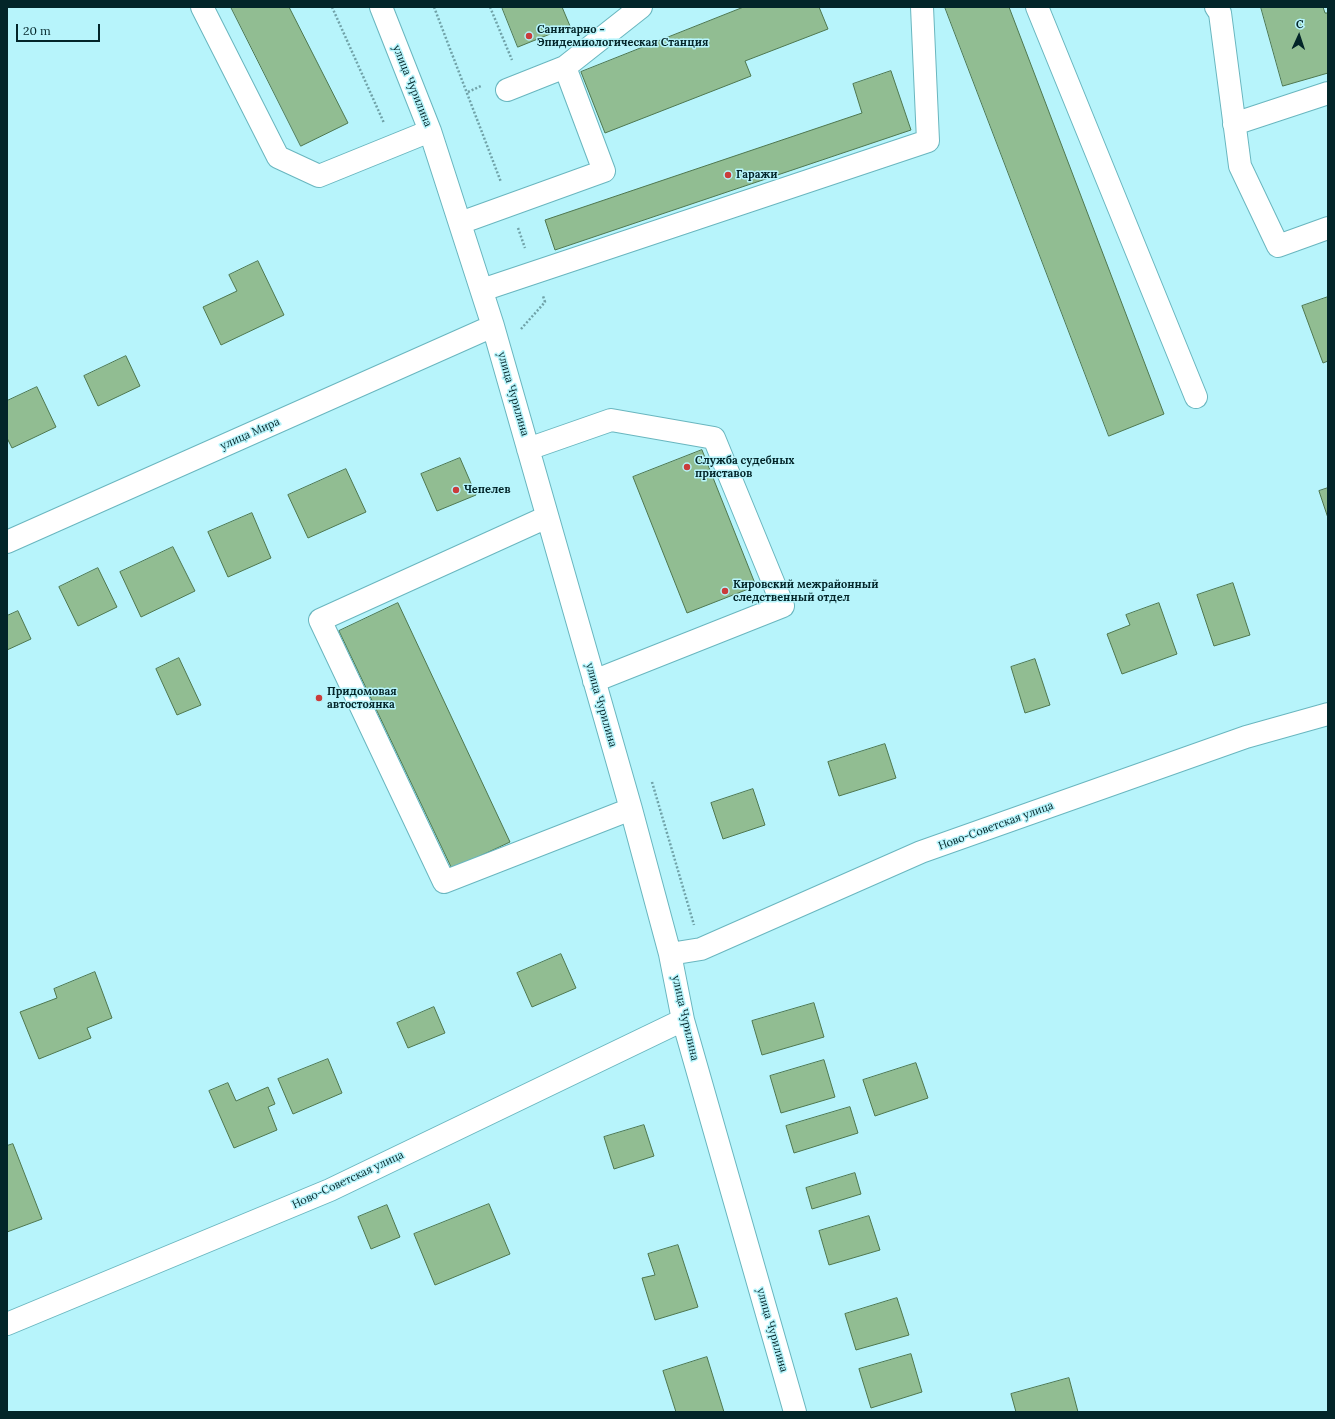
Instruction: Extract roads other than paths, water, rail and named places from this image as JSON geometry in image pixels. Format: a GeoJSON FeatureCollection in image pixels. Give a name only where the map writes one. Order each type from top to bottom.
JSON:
{"type":"FeatureCollection","features":[{"type":"Feature","properties":{"kind":"street"},"geometry":{"type":"LineString","coordinates":[[202,7],[278,157],[319,176],[430,131]]}},
{"type":"Feature","properties":{"kind":"street","name":"улица Чурилина"},"geometry":{"type":"LineString","coordinates":[[381,7],[430,131],[493,326],[631,809],[670,954],[683,1020],[795,1412]]}},
{"type":"Feature","properties":{"kind":"street"},"geometry":{"type":"LineString","coordinates":[[507,90],[565,67],[641,7]]}},
{"type":"Feature","properties":{"kind":"street"},"geometry":{"type":"LineString","coordinates":[[482,290],[928,141],[922,7]]}},
{"type":"Feature","properties":{"kind":"street"},"geometry":{"type":"LineString","coordinates":[[1037,7],[1196,397]]}},
{"type":"Feature","properties":{"kind":"street"},"geometry":{"type":"LineString","coordinates":[[1216,7],[1220,13],[1240,166],[1278,246],[1328,228]]}},
{"type":"Feature","properties":{"kind":"street"},"geometry":{"type":"LineString","coordinates":[[460,223],[604,171],[565,67]]}},
{"type":"Feature","properties":{"kind":"street"},"geometry":{"type":"LineString","coordinates":[[1234,124],[1328,93]]}},
{"type":"Feature","properties":{"kind":"street","name":"улица Мира"},"geometry":{"type":"LineString","coordinates":[[7,542],[493,326]]}},
{"type":"Feature","properties":{"kind":"street"},"geometry":{"type":"LineString","coordinates":[[528,450],[611,420],[714,438],[784,606],[594,681]]}},
{"type":"Feature","properties":{"kind":"street"},"geometry":{"type":"LineString","coordinates":[[548,517],[320,620],[444,882],[631,809]]}},
{"type":"Feature","properties":{"kind":"street","name":"Ново-Советская улица"},"geometry":{"type":"LineString","coordinates":[[670,954],[701,949],[921,852],[1246,736],[1328,714]]}},
{"type":"Feature","properties":{"kind":"street","name":"Ново-Советская улица"},"geometry":{"type":"LineString","coordinates":[[7,1324],[330,1190],[683,1020]]}},
{"type":"Feature","properties":{"kind":"place","name":"Санитарно - Эпидемиологическая Станция"},"geometry":{"type":"Point","coordinates":[529,36]}},
{"type":"Feature","properties":{"kind":"place","name":"Гаражи"},"geometry":{"type":"Point","coordinates":[728,175]}},
{"type":"Feature","properties":{"kind":"place","name":"Служба судебных приставов"},"geometry":{"type":"Point","coordinates":[687,467]}},
{"type":"Feature","properties":{"kind":"place","name":"Чепелев"},"geometry":{"type":"Point","coordinates":[456,490]}},
{"type":"Feature","properties":{"kind":"place","name":"Кировский межрайонный следственный отдел"},"geometry":{"type":"Point","coordinates":[725,591]}},
{"type":"Feature","properties":{"kind":"place","name":"Придомовая автостоянка"},"geometry":{"type":"Point","coordinates":[319,698]}}]}
